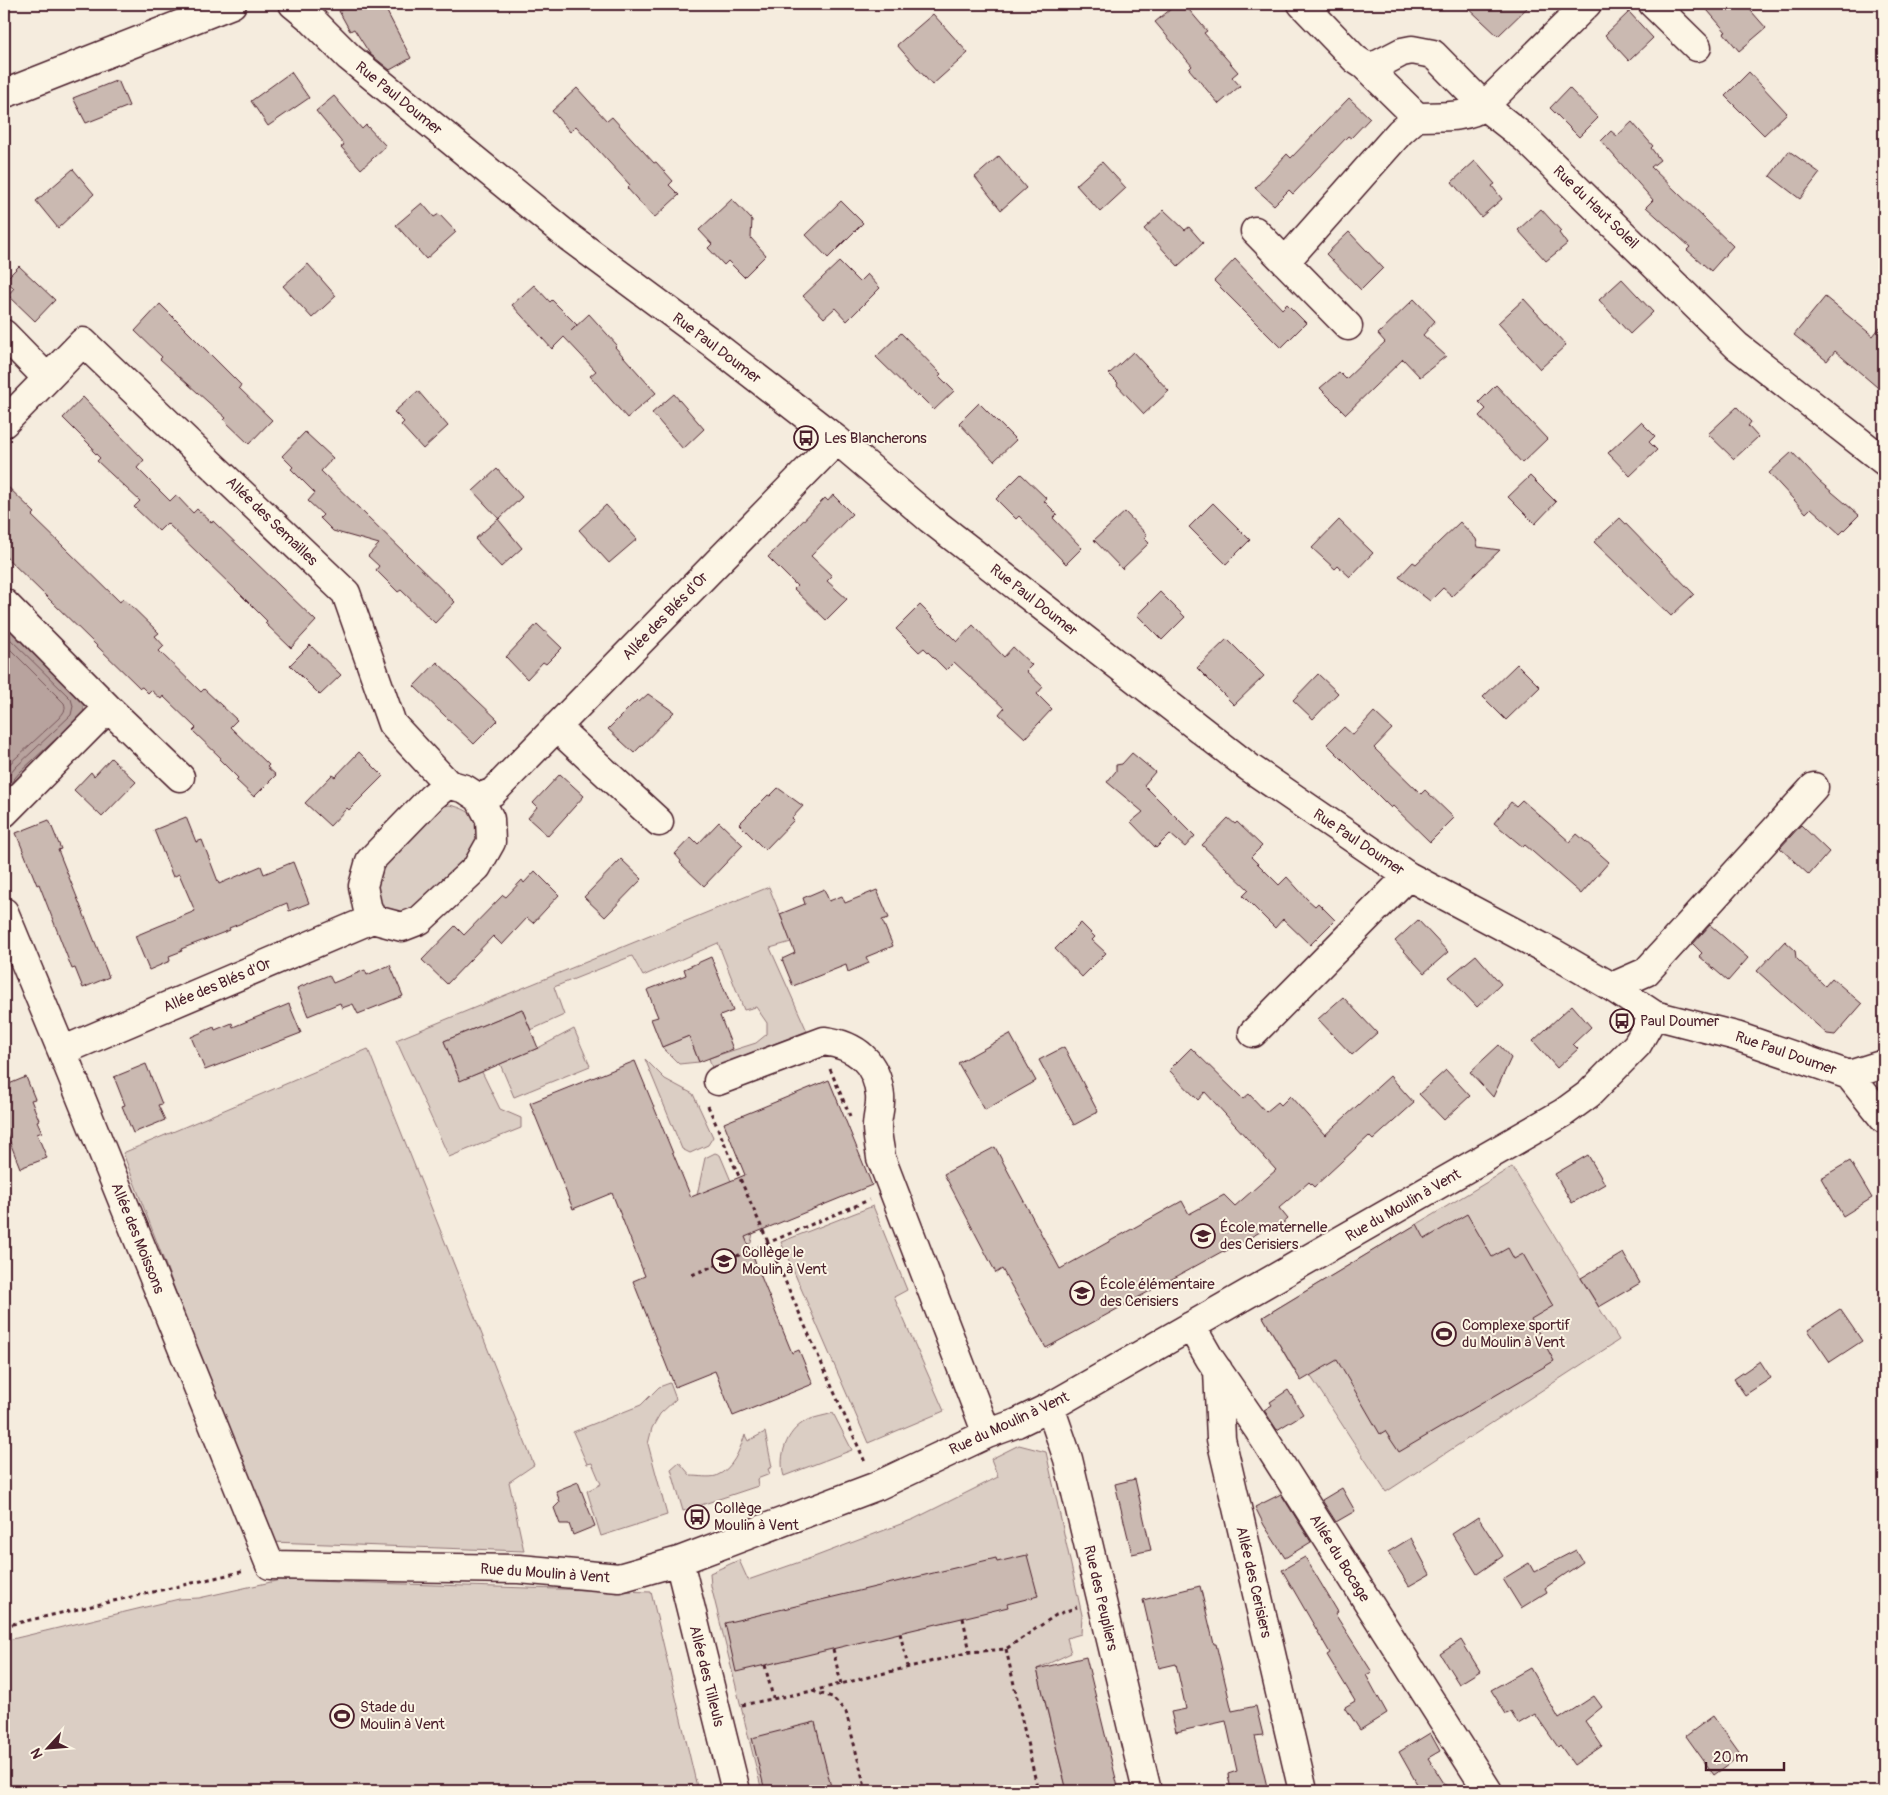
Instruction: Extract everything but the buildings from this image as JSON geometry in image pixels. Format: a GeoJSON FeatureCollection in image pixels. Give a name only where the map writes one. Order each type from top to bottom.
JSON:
{"type":"FeatureCollection","features":[{"type":"Feature","properties":{"kind":"street"},"geometry":{"type":"LineString","coordinates":[[9,92],[232,4]]}},
{"type":"Feature","properties":{"kind":"street","name":"Rue Paul Doumer"},"geometry":{"type":"LineString","coordinates":[[293,4],[310,18],[348,57],[569,237],[712,343],[837,440],[930,519],[1250,768],[1408,876],[1553,953],[1612,987],[1654,1015],[1736,1036],[1850,1075]]}},
{"type":"Feature","properties":{"kind":"street"},"geometry":{"type":"LineString","coordinates":[[1302,4],[1355,60],[1364,64],[1417,116]]}},
{"type":"Feature","properties":{"kind":"street"},"geometry":{"type":"LineString","coordinates":[[1285,262],[1400,132],[1417,116],[1464,115],[1476,112],[1587,4]]}},
{"type":"Feature","properties":{"kind":"street"},"geometry":{"type":"LineString","coordinates":[[1653,4],[1697,47]]}},
{"type":"Feature","properties":{"kind":"street","name":"Rue du Haut Soleil"},"geometry":{"type":"LineString","coordinates":[[1364,64],[1375,66],[1402,52],[1412,50],[1433,54],[1484,106],[1526,140],[1737,346],[1884,461]]}},
{"type":"Feature","properties":{"kind":"street"},"geometry":{"type":"LineString","coordinates":[[1255,230],[1348,326]]}},
{"type":"Feature","properties":{"kind":"street"},"geometry":{"type":"LineString","coordinates":[[4,334],[48,378]]}},
{"type":"Feature","properties":{"kind":"street","name":"Allée des Semailles"},"geometry":{"type":"LineString","coordinates":[[4,423],[83,342],[346,593],[392,724],[448,784],[486,795]]}},
{"type":"Feature","properties":{"kind":"street","name":"Allée des Blés d'Or"},"geometry":{"type":"LineString","coordinates":[[486,795],[556,727],[837,440]]}},
{"type":"Feature","properties":{"kind":"street"},"geometry":{"type":"LineString","coordinates":[[4,603],[108,708],[180,777]]}},
{"type":"Feature","properties":{"kind":"street"},"geometry":{"type":"LineString","coordinates":[[4,813],[108,708]]}},
{"type":"Feature","properties":{"kind":"street"},"geometry":{"type":"LineString","coordinates":[[556,727],[659,822]]}},
{"type":"Feature","properties":{"kind":"street"},"geometry":{"type":"LineString","coordinates":[[448,784],[432,797],[370,861],[364,886],[367,906],[372,919],[402,927],[420,920],[477,867],[491,842],[486,795]]}},
{"type":"Feature","properties":{"kind":"street"},"geometry":{"type":"LineString","coordinates":[[1612,987],[1646,972],[1814,787]]}},
{"type":"Feature","properties":{"kind":"street"},"geometry":{"type":"LineString","coordinates":[[1253,1033],[1408,876]]}},
{"type":"Feature","properties":{"kind":"street","name":"Allée des Moissons"},"geometry":{"type":"LineString","coordinates":[[4,912],[270,1565]]}},
{"type":"Feature","properties":{"kind":"street","name":"Allée des Blés d'Or"},"geometry":{"type":"LineString","coordinates":[[62,1051],[372,919]]}},
{"type":"Feature","properties":{"kind":"street","name":"Rue du Moulin à Vent"},"geometry":{"type":"LineString","coordinates":[[270,1565],[519,1569],[619,1578],[679,1561],[877,1486],[987,1434],[1050,1407],[1563,1113],[1589,1094],[1637,1045],[1654,1015]]}},
{"type":"Feature","properties":{"kind":"street"},"geometry":{"type":"LineString","coordinates":[[712,1090],[824,1041],[840,1043],[858,1054],[873,1069],[880,1096],[877,1129],[881,1158],[987,1434]]}},
{"type":"Feature","properties":{"kind":"street"},"geometry":{"type":"LineString","coordinates":[[1884,1064],[1850,1075],[1884,1119]]}},
{"type":"Feature","properties":{"kind":"street","name":"Allée du Bocage"},"geometry":{"type":"LineString","coordinates":[[1192,1326],[1218,1370],[1269,1446],[1488,1791]]}},
{"type":"Feature","properties":{"kind":"street","name":"Allée des Cerisiers"},"geometry":{"type":"LineString","coordinates":[[1218,1370],[1221,1439],[1303,1791]]}},
{"type":"Feature","properties":{"kind":"street","name":"Rue des Peupliers"},"geometry":{"type":"LineString","coordinates":[[1050,1407],[1068,1459],[1146,1791]]}},
{"type":"Feature","properties":{"kind":"street","name":"Allée des Tilleuls"},"geometry":{"type":"LineString","coordinates":[[679,1561],[736,1791]]}},
{"type":"Feature","properties":{"kind":"path"},"geometry":{"type":"LineString","coordinates":[[820,1043],[852,1123]]}},
{"type":"Feature","properties":{"kind":"path"},"geometry":{"type":"LineString","coordinates":[[712,1090],[768,1242],[860,1450]]}},
{"type":"Feature","properties":{"kind":"path"},"geometry":{"type":"LineString","coordinates":[[692,1275],[873,1198]]}},
{"type":"Feature","properties":{"kind":"path"},"geometry":{"type":"LineString","coordinates":[[4,1626],[270,1565]]}},
{"type":"Feature","properties":{"kind":"path"},"geometry":{"type":"LineString","coordinates":[[734,1707],[812,1691],[970,1652],[1006,1649],[1056,1615],[1078,1606]]}},
{"type":"Feature","properties":{"kind":"path"},"geometry":{"type":"LineString","coordinates":[[963,1618],[970,1652]]}},
{"type":"Feature","properties":{"kind":"path"},"geometry":{"type":"LineString","coordinates":[[900,1633],[908,1667]]}},
{"type":"Feature","properties":{"kind":"path"},"geometry":{"type":"LineString","coordinates":[[833,1649],[841,1684]]}},
{"type":"Feature","properties":{"kind":"path"},"geometry":{"type":"LineString","coordinates":[[1006,1649],[1038,1791]]}},
{"type":"Feature","properties":{"kind":"path"},"geometry":{"type":"LineString","coordinates":[[765,1665],[773,1698]]}},
{"type":"Feature","properties":{"kind":"path"},"geometry":{"type":"LineString","coordinates":[[812,1691],[832,1697],[846,1712],[866,1791]]}},
{"type":"Feature","properties":{"kind":"shaded area"},"geometry":{"type":"Polygon","coordinates":[[[449,805],[467,811],[478,822],[482,837],[474,855],[411,913],[386,908],[376,897],[376,873],[438,808],[449,805]]]}},
{"type":"Feature","properties":{"kind":"shaded area"},"geometry":{"type":"Polygon","coordinates":[[[769,887],[791,942],[770,948],[807,1031],[712,1068],[709,1058],[756,1043],[767,1034],[767,1023],[756,1007],[744,1010],[718,943],[643,976],[632,956],[554,987],[564,1015],[531,1030],[522,1009],[444,1041],[460,1080],[482,1072],[500,1109],[521,1118],[521,1128],[449,1157],[396,1040],[769,887]]]}},
{"type":"Feature","properties":{"kind":"shaded area"},"geometry":{"type":"Polygon","coordinates":[[[574,1029],[590,1066],[514,1097],[500,1064],[538,1048],[574,1029]]]}},
{"type":"Feature","properties":{"kind":"shaded area"},"geometry":{"type":"Polygon","coordinates":[[[689,1036],[699,1062],[679,1064],[662,1047],[689,1036]]]}},
{"type":"Feature","properties":{"kind":"shaded area"},"geometry":{"type":"Polygon","coordinates":[[[368,1049],[534,1465],[509,1482],[524,1551],[271,1542],[123,1153],[368,1049]]]}},
{"type":"Feature","properties":{"kind":"shaded area"},"geometry":{"type":"Polygon","coordinates":[[[645,1059],[665,1079],[693,1094],[713,1137],[708,1145],[690,1153],[682,1149],[645,1059]]]}},
{"type":"Feature","properties":{"kind":"shaded area"},"geometry":{"type":"Polygon","coordinates":[[[715,1153],[720,1155],[753,1233],[751,1243],[723,1253],[697,1195],[705,1158],[715,1153]]]}},
{"type":"Feature","properties":{"kind":"shaded area","name":"Complexe sportif du Moulin à Vent"},"geometry":{"type":"Polygon","coordinates":[[[1512,1167],[1619,1340],[1386,1492],[1304,1366],[1295,1372],[1263,1317],[1512,1167]]]}},
{"type":"Feature","properties":{"kind":"shaded area"},"geometry":{"type":"Polygon","coordinates":[[[873,1206],[907,1290],[894,1297],[944,1411],[868,1443],[781,1242],[873,1206]]]}},
{"type":"Feature","properties":{"kind":"shaded area"},"geometry":{"type":"Polygon","coordinates":[[[670,1383],[676,1399],[660,1414],[652,1428],[648,1444],[667,1515],[601,1536],[587,1491],[601,1484],[592,1463],[587,1464],[573,1432],[641,1405],[659,1387],[670,1383]]]}},
{"type":"Feature","properties":{"kind":"shaded area"},"geometry":{"type":"Polygon","coordinates":[[[833,1413],[852,1450],[784,1476],[782,1469],[783,1453],[793,1431],[799,1425],[812,1418],[833,1413]]]}},
{"type":"Feature","properties":{"kind":"shaded area"},"geometry":{"type":"Polygon","coordinates":[[[765,1432],[772,1467],[768,1469],[770,1474],[757,1479],[758,1486],[683,1511],[671,1469],[679,1462],[691,1476],[716,1476],[731,1464],[738,1453],[745,1435],[748,1441],[765,1432]]]}},
{"type":"Feature","properties":{"kind":"shaded area"},"geometry":{"type":"Polygon","coordinates":[[[1019,1445],[1046,1452],[1082,1615],[1081,1634],[1067,1638],[1071,1653],[1037,1669],[1067,1791],[762,1791],[711,1586],[710,1573],[739,1560],[748,1580],[914,1519],[998,1477],[991,1459],[1019,1445]]]}},
{"type":"Feature","properties":{"kind":"shaded area","name":"Stade du Moulin à Vent"},"geometry":{"type":"Polygon","coordinates":[[[280,1580],[651,1592],[698,1791],[4,1791],[4,1641],[179,1599],[199,1598],[280,1580]]]}},
{"type":"Feature","properties":{"kind":"water"},"geometry":{"type":"Polygon","coordinates":[[[4,617],[82,692],[84,705],[83,719],[4,798],[4,617]]]}},
{"type":"Feature","properties":{"kind":"place","name":"Les Blancherons"},"geometry":{"type":"Point","coordinates":[806,438]}},
{"type":"Feature","properties":{"kind":"place","name":"Paul Doumer"},"geometry":{"type":"Point","coordinates":[1622,1021]}},
{"type":"Feature","properties":{"kind":"place","name":"École maternelle des Cerisiers"},"geometry":{"type":"Point","coordinates":[1203,1236]}},
{"type":"Feature","properties":{"kind":"place","name":"Collège le Moulin à Vent"},"geometry":{"type":"Point","coordinates":[724,1261]}},
{"type":"Feature","properties":{"kind":"place","name":"École élémentaire des Cerisiers"},"geometry":{"type":"Point","coordinates":[1082,1293]}},
{"type":"Feature","properties":{"kind":"place","name":"Complexe sportif du Moulin à Vent"},"geometry":{"type":"Point","coordinates":[1444,1334]}},
{"type":"Feature","properties":{"kind":"place","name":"Collège Moulin à Vent"},"geometry":{"type":"Point","coordinates":[697,1517]}},
{"type":"Feature","properties":{"kind":"place","name":"Stade du Moulin à Vent"},"geometry":{"type":"Point","coordinates":[342,1716]}}]}
